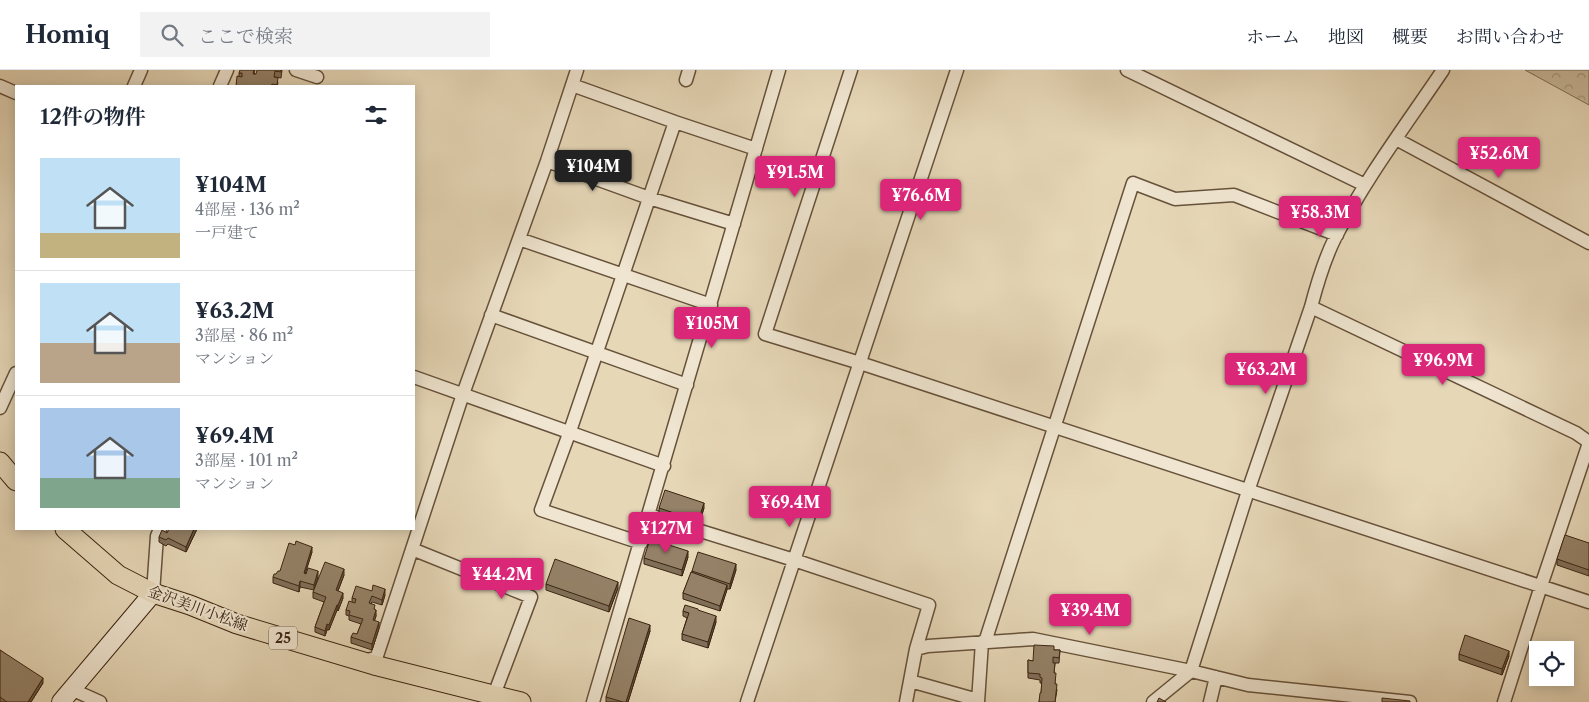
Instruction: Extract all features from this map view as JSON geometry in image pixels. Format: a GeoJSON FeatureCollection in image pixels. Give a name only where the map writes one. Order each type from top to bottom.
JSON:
{"type":"FeatureCollection","features":[{"type":"Feature","properties":{"kind":"main road"},"geometry":{"type":"LineString","coordinates":[[0,462],[15,479]]}},
{"type":"Feature","properties":{"kind":"main road","name":"金沢美川小松線"},"geometry":{"type":"LineString","coordinates":[[66,530],[118,575],[153,593],[190,605],[237,624],[521,702]]}},
{"type":"Feature","properties":{"kind":"street"},"geometry":{"type":"LineString","coordinates":[[134,85],[141,70]]}},
{"type":"Feature","properties":{"kind":"street"},"geometry":{"type":"LineString","coordinates":[[220,85],[227,70]]}},
{"type":"Feature","properties":{"kind":"street"},"geometry":{"type":"LineString","coordinates":[[296,70],[317,78]]}},
{"type":"Feature","properties":{"kind":"street"},"geometry":{"type":"LineString","coordinates":[[372,661],[412,549],[463,394],[547,161],[577,70]]}},
{"type":"Feature","properties":{"kind":"street"},"geometry":{"type":"LineString","coordinates":[[593,702],[779,70]]}},
{"type":"Feature","properties":{"kind":"street"},"geometry":{"type":"LineString","coordinates":[[851,70],[766,334],[860,363],[1589,602]]}},
{"type":"Feature","properties":{"kind":"street"},"geometry":{"type":"LineString","coordinates":[[746,702],[956,70]]}},
{"type":"Feature","properties":{"kind":"street"},"geometry":{"type":"LineString","coordinates":[[1126,70],[1365,185]]}},
{"type":"Feature","properties":{"kind":"street"},"geometry":{"type":"LineString","coordinates":[[1152,702],[1192,671],[1248,491],[1311,308],[1319,278],[1337,234],[1365,185],[1444,70]]}},
{"type":"Feature","properties":{"kind":"street"},"geometry":{"type":"LineString","coordinates":[[572,85],[756,149]]}},
{"type":"Feature","properties":{"kind":"street"},"geometry":{"type":"LineString","coordinates":[[0,86],[15,93]]}},
{"type":"Feature","properties":{"kind":"street"},"geometry":{"type":"LineString","coordinates":[[640,544],[541,510],[624,276],[675,122]]}},
{"type":"Feature","properties":{"kind":"street"},"geometry":{"type":"LineString","coordinates":[[1396,139],[1589,243]]}},
{"type":"Feature","properties":{"kind":"street"},"geometry":{"type":"LineString","coordinates":[[547,161],[649,198],[734,224]]}},
{"type":"Feature","properties":{"kind":"street"},"geometry":{"type":"LineString","coordinates":[[910,681],[978,701],[984,642],[1133,183],[1175,199],[1234,195],[1337,234]]}},
{"type":"Feature","properties":{"kind":"street"},"geometry":{"type":"LineString","coordinates":[[519,239],[710,305]]}},
{"type":"Feature","properties":{"kind":"street"},"geometry":{"type":"LineString","coordinates":[[1311,308],[1576,432],[1589,442],[1504,702]]}},
{"type":"Feature","properties":{"kind":"street"},"geometry":{"type":"LineString","coordinates":[[491,315],[687,385]]}},
{"type":"Feature","properties":{"kind":"street"},"geometry":{"type":"LineString","coordinates":[[415,377],[664,466]]}},
{"type":"Feature","properties":{"kind":"street"},"geometry":{"type":"LineString","coordinates":[[0,408],[15,380]]}},
{"type":"Feature","properties":{"kind":"street"},"geometry":{"type":"LineString","coordinates":[[649,515],[794,560],[929,605],[916,649],[906,702]]}},
{"type":"Feature","properties":{"kind":"street"},"geometry":{"type":"LineString","coordinates":[[66,696],[153,593],[157,536],[160,530]]}},
{"type":"Feature","properties":{"kind":"street"},"geometry":{"type":"LineString","coordinates":[[412,549],[531,597],[494,695]]}},
{"type":"Feature","properties":{"kind":"street"},"geometry":{"type":"LineString","coordinates":[[916,649],[928,646],[1033,639],[1192,671],[1248,686],[1328,698],[1410,702]]}},
{"type":"Feature","properties":{"kind":"street"},"geometry":{"type":"LineString","coordinates":[[1210,702],[1216,677]]}},
{"type":"Feature","properties":{"kind":"street"},"geometry":{"type":"LineString","coordinates":[[66,696],[100,702]]}},
{"type":"Feature","properties":{"kind":"green space"},"geometry":{"type":"Polygon","coordinates":[[[1525,70],[1589,70],[1589,105],[1525,70]]]}},
{"type":"Feature","properties":{"kind":"building"},"geometry":{"type":"Polygon","coordinates":[[[240,70],[254,70],[253,74],[256,74],[257,70],[281,70],[281,72],[275,71],[274,77],[278,78],[277,85],[236,85],[237,76],[242,77],[242,73],[239,73],[240,70]]]}},
{"type":"Feature","properties":{"kind":"building"},"geometry":{"type":"Polygon","coordinates":[[[665,490],[704,503],[698,521],[659,508],[665,490]]]}},
{"type":"Feature","properties":{"kind":"building"},"geometry":{"type":"Polygon","coordinates":[[[162,530],[167,533],[168,530],[194,530],[186,547],[168,538],[166,540],[159,537],[162,530]]]}},
{"type":"Feature","properties":{"kind":"building"},"geometry":{"type":"Polygon","coordinates":[[[1565,535],[1589,543],[1589,570],[1557,559],[1565,535]]]}},
{"type":"Feature","properties":{"kind":"building"},"geometry":{"type":"Polygon","coordinates":[[[650,539],[688,551],[682,570],[644,558],[650,539]]]}},
{"type":"Feature","properties":{"kind":"building"},"geometry":{"type":"Polygon","coordinates":[[[296,541],[312,547],[304,573],[306,574],[308,568],[318,571],[314,585],[300,581],[299,586],[273,577],[274,574],[280,571],[289,543],[295,545],[296,541]]]}},
{"type":"Feature","properties":{"kind":"building"},"geometry":{"type":"Polygon","coordinates":[[[698,552],[736,564],[730,584],[692,571],[698,552]]]}},
{"type":"Feature","properties":{"kind":"building"},"geometry":{"type":"Polygon","coordinates":[[[555,559],[618,582],[609,606],[546,584],[555,559]]]}},
{"type":"Feature","properties":{"kind":"building"},"geometry":{"type":"Polygon","coordinates":[[[325,562],[344,569],[336,590],[343,593],[325,631],[315,627],[326,597],[313,592],[325,562]]]}},
{"type":"Feature","properties":{"kind":"building"},"geometry":{"type":"Polygon","coordinates":[[[691,572],[727,585],[720,606],[683,593],[691,572]]]}},
{"type":"Feature","properties":{"kind":"building"},"geometry":{"type":"Polygon","coordinates":[[[373,585],[385,589],[382,600],[372,596],[369,603],[375,605],[374,609],[376,610],[373,620],[379,622],[372,644],[351,637],[353,633],[357,634],[363,619],[349,615],[350,611],[346,610],[349,601],[355,603],[356,599],[352,598],[356,586],[372,591],[373,585]]]}},
{"type":"Feature","properties":{"kind":"building"},"geometry":{"type":"Polygon","coordinates":[[[685,605],[716,616],[708,642],[682,634],[689,613],[683,611],[685,605]]]}},
{"type":"Feature","properties":{"kind":"building"},"geometry":{"type":"Polygon","coordinates":[[[629,618],[650,625],[626,702],[623,702],[606,697],[629,618]]]}},
{"type":"Feature","properties":{"kind":"building"},"geometry":{"type":"Polygon","coordinates":[[[1465,635],[1509,651],[1502,669],[1459,654],[1465,635]]]}},
{"type":"Feature","properties":{"kind":"building"},"geometry":{"type":"Polygon","coordinates":[[[1034,645],[1054,646],[1054,650],[1060,650],[1059,658],[1053,657],[1053,663],[1055,663],[1054,673],[1056,673],[1055,684],[1057,684],[1055,702],[1039,702],[1042,678],[1040,674],[1028,673],[1028,660],[1033,661],[1034,645]]]}},
{"type":"Feature","properties":{"kind":"building"},"geometry":{"type":"Polygon","coordinates":[[[0,650],[43,678],[28,702],[7,702],[0,697],[0,650]]]}},
{"type":"Feature","properties":{"kind":"building"},"geometry":{"type":"Polygon","coordinates":[[[1159,698],[1166,702],[1157,702],[1159,698]]]}},
{"type":"Feature","properties":{"kind":"building"},"geometry":{"type":"Polygon","coordinates":[[[1382,698],[1410,701],[1410,702],[1382,702],[1382,698]]]}}]}
